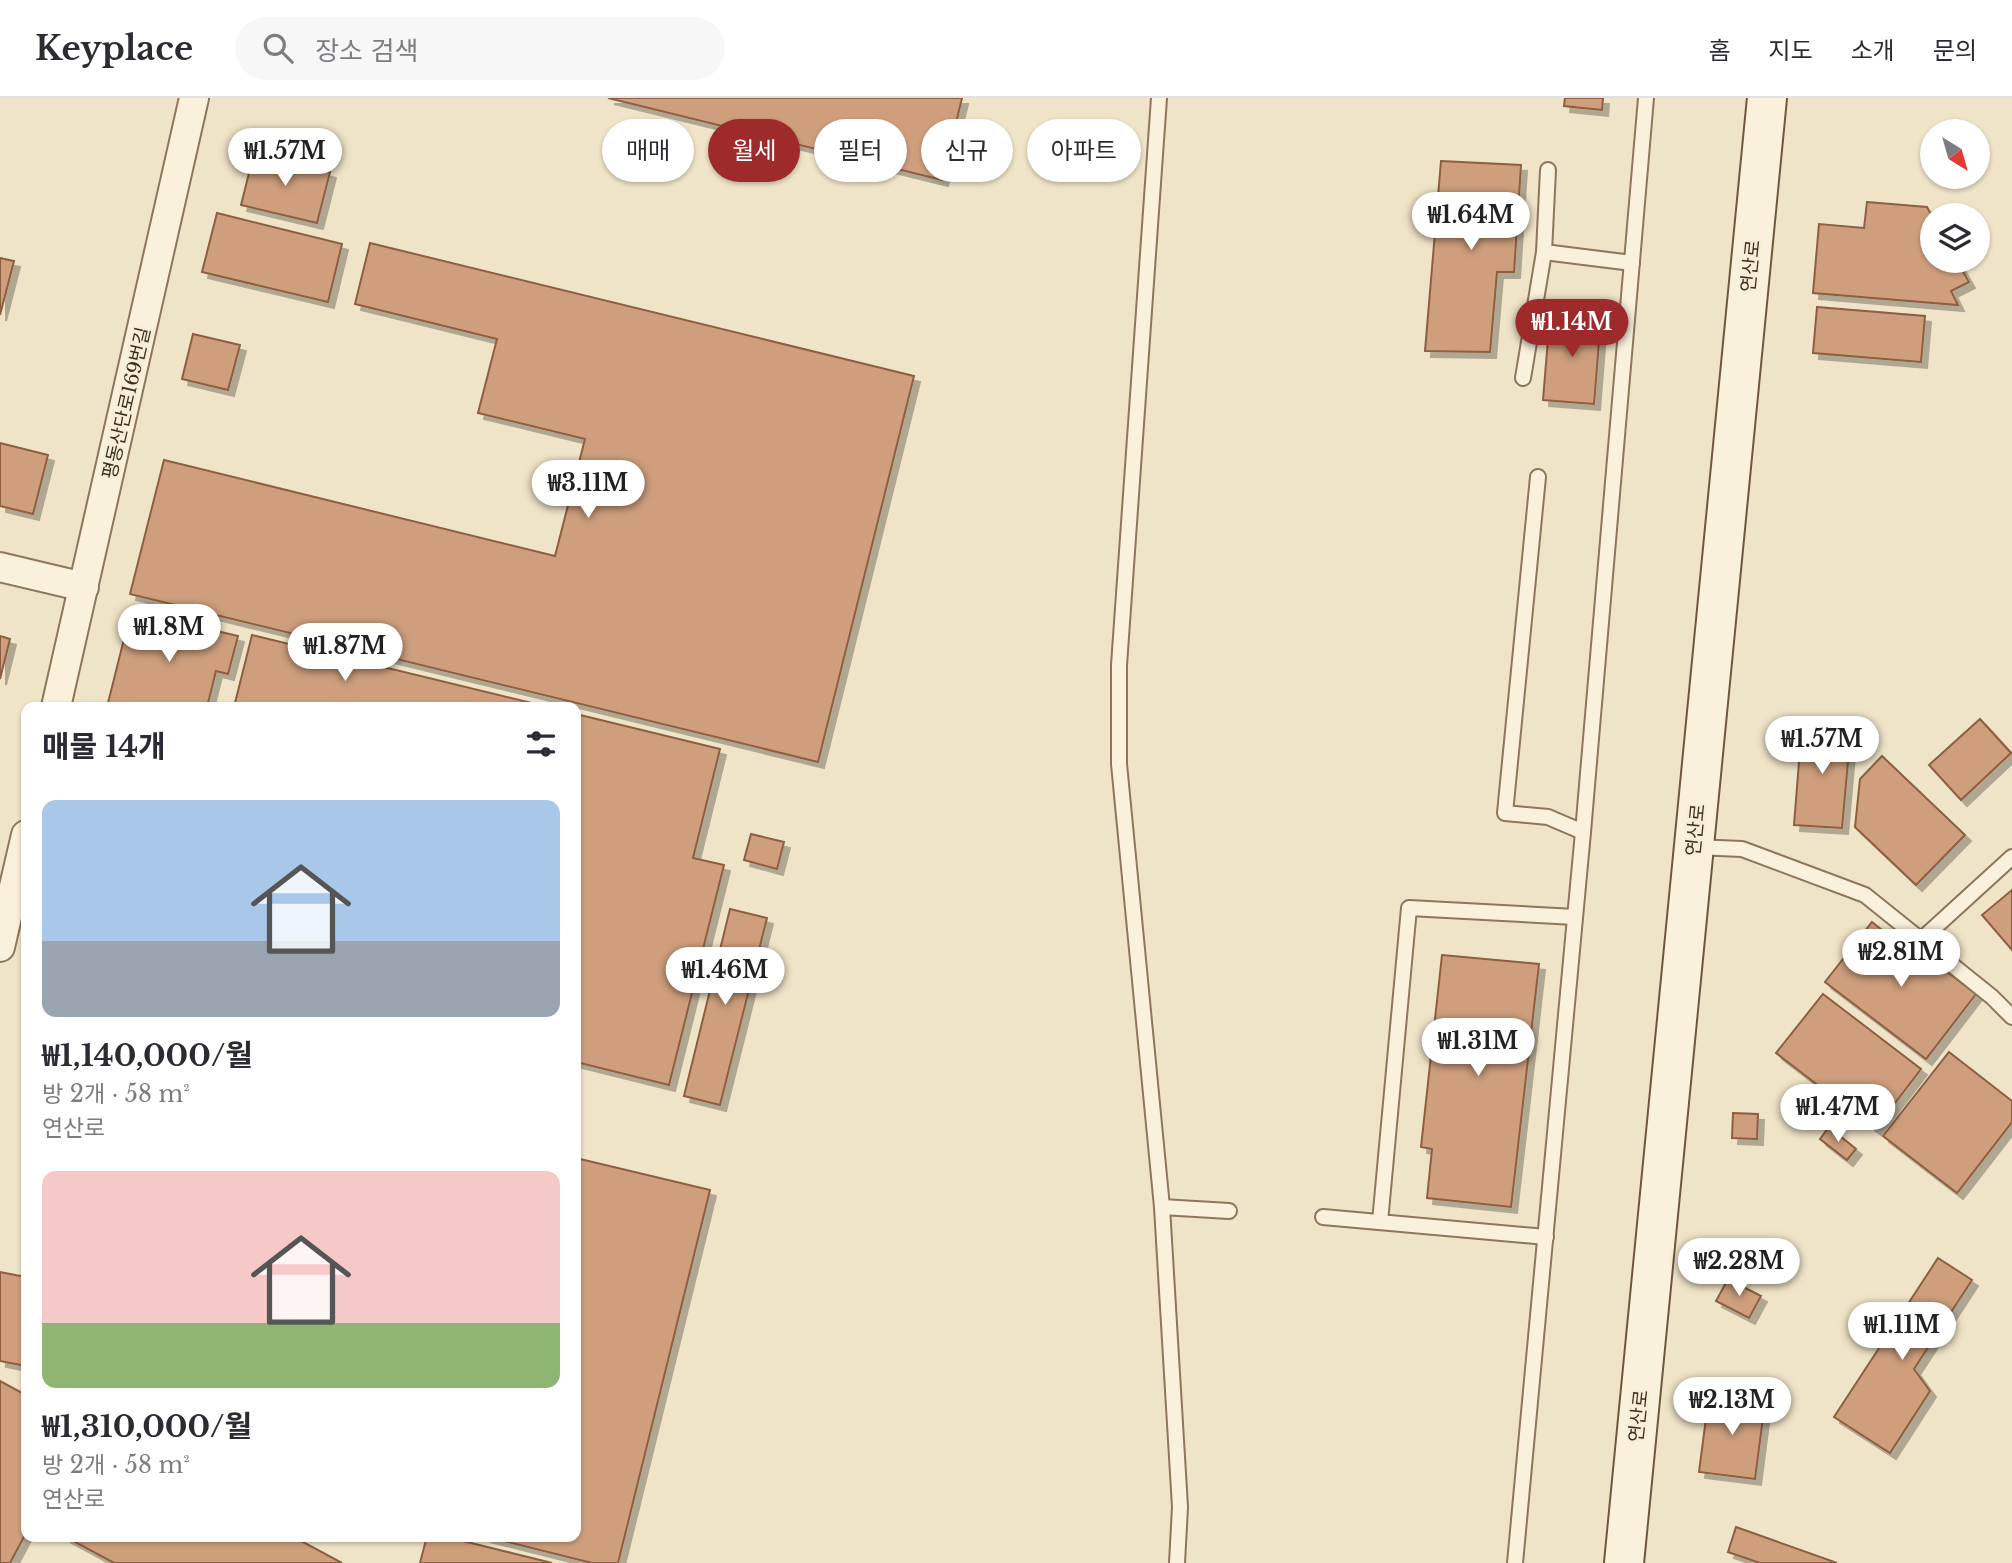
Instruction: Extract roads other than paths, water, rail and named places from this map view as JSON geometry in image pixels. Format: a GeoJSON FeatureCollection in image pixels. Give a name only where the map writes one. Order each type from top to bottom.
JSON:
{"type":"FeatureCollection","features":[{"type":"Feature","properties":{"kind":"main road","name":"연산로"},"geometry":{"type":"LineString","coordinates":[[1624,1563],[1767,98]]}},
{"type":"Feature","properties":{"kind":"street","name":"평동산단로169번길"},"geometry":{"type":"LineString","coordinates":[[57,702],[194,98]]}},
{"type":"Feature","properties":{"kind":"street"},"geometry":{"type":"LineString","coordinates":[[0,567],[84,587]]}},
{"type":"Feature","properties":{"kind":"street"},"geometry":{"type":"LineString","coordinates":[[0,947],[21,857]]}},
{"type":"Feature","properties":{"kind":"lane"},"geometry":{"type":"LineString","coordinates":[[1159,98],[1119,665],[1119,764],[1162,1207],[1180,1507],[1177,1563]]}},
{"type":"Feature","properties":{"kind":"lane"},"geometry":{"type":"LineString","coordinates":[[1515,1563],[1583,832],[1646,98]]}},
{"type":"Feature","properties":{"kind":"lane"},"geometry":{"type":"LineString","coordinates":[[1523,378],[1544,252],[1548,170]]}},
{"type":"Feature","properties":{"kind":"lane"},"geometry":{"type":"LineString","coordinates":[[1544,252],[1632,263]]}},
{"type":"Feature","properties":{"kind":"lane"},"geometry":{"type":"LineString","coordinates":[[1538,477],[1506,813],[1548,817],[1583,832]]}},
{"type":"Feature","properties":{"kind":"lane"},"geometry":{"type":"LineString","coordinates":[[1694,847],[1742,849],[1865,895],[1992,997],[2012,1017]]}},
{"type":"Feature","properties":{"kind":"lane"},"geometry":{"type":"LineString","coordinates":[[1921,940],[2012,857]]}},
{"type":"Feature","properties":{"kind":"lane"},"geometry":{"type":"LineString","coordinates":[[1380,1222],[1409,908],[1575,917]]}},
{"type":"Feature","properties":{"kind":"lane"},"geometry":{"type":"LineString","coordinates":[[1162,1207],[1229,1211]]}},
{"type":"Feature","properties":{"kind":"lane"},"geometry":{"type":"LineString","coordinates":[[1323,1217],[1546,1237]]}}]}
